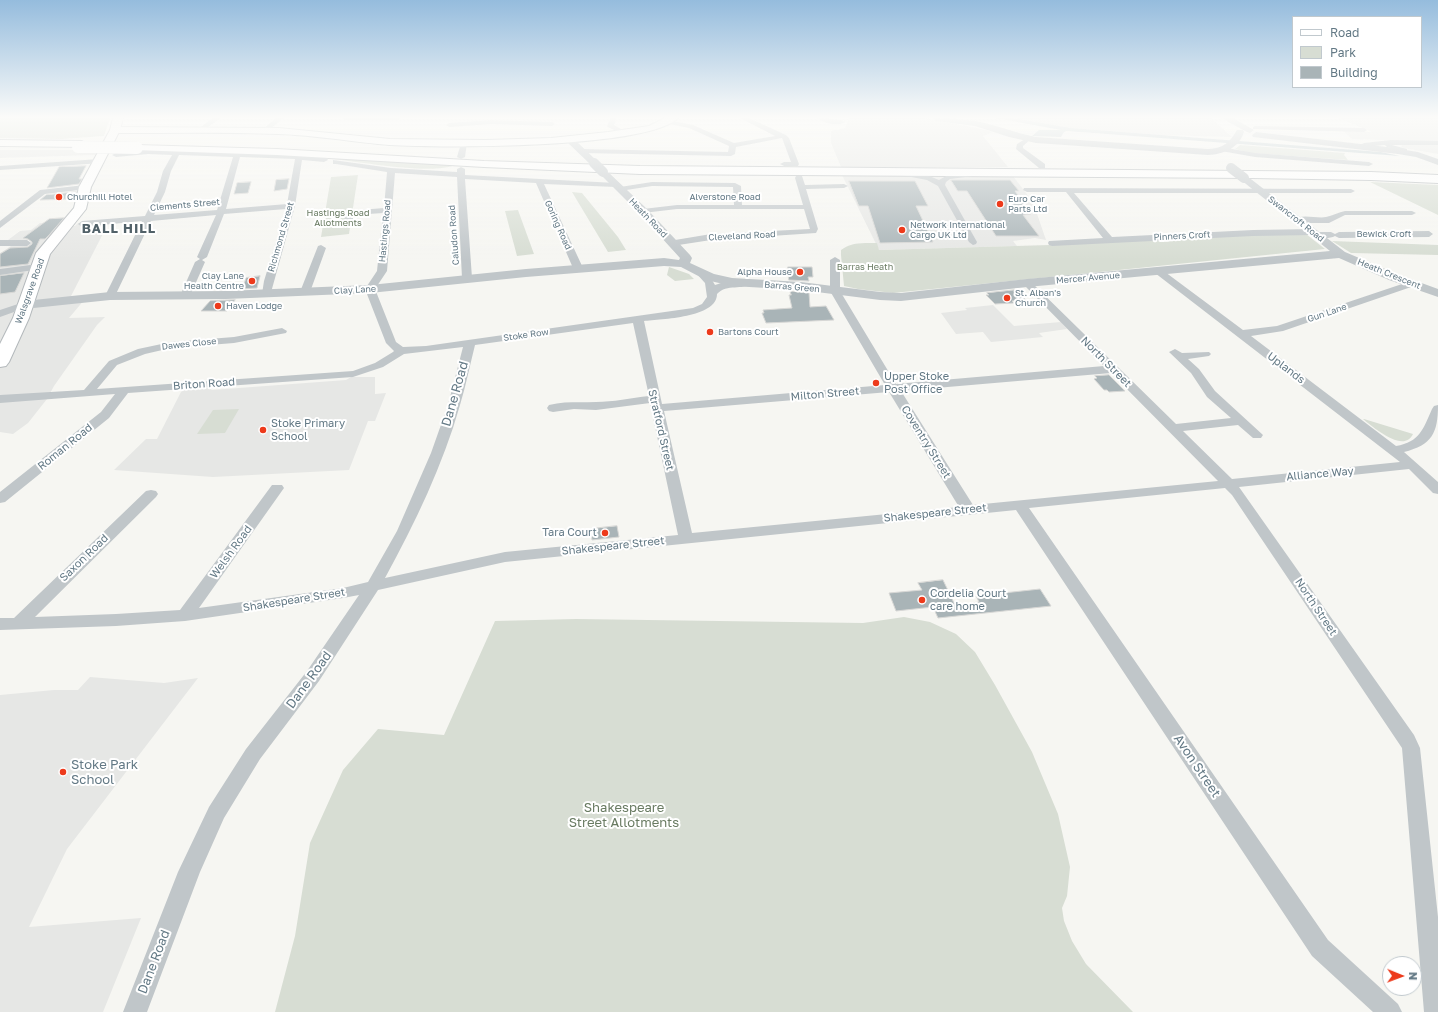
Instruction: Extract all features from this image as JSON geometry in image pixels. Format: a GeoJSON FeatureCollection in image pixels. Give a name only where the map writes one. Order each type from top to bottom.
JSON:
{"type":"FeatureCollection","features":[{"type":"Feature","properties":{"kind":"highway","name":"Walsgrave Road"},"geometry":{"type":"LineString","coordinates":[[0,362],[21,318],[24,305],[43,253],[78,212],[85,187],[97,165]]}},
{"type":"Feature","properties":{"kind":"highway"},"geometry":{"type":"LineString","coordinates":[[522,165],[640,170],[903,173],[1275,174],[1438,179]]}},
{"type":"Feature","properties":{"kind":"highway"},"geometry":{"type":"LineString","coordinates":[[592,165],[637,167],[1438,172]]}},
{"type":"Feature","properties":{"kind":"street"},"geometry":{"type":"LineString","coordinates":[[0,168],[39,165]]}},
{"type":"Feature","properties":{"kind":"street"},"geometry":{"type":"LineString","coordinates":[[110,296],[161,192],[170,165]]}},
{"type":"Feature","properties":{"kind":"street"},"geometry":{"type":"LineString","coordinates":[[185,296],[221,212],[234,165]]}},
{"type":"Feature","properties":{"kind":"street","name":"Richmond Street"},"geometry":{"type":"LineString","coordinates":[[267,294],[269,281],[291,206],[297,165]]}},
{"type":"Feature","properties":{"kind":"street"},"geometry":{"type":"LineString","coordinates":[[358,165],[391,170],[461,173],[539,182],[618,187],[652,184],[731,184],[737,186],[738,207]]}},
{"type":"Feature","properties":{"kind":"street","name":"Heath Road"},"geometry":{"type":"LineString","coordinates":[[596,165],[686,258],[684,264]]}},
{"type":"Feature","properties":{"kind":"street","name":"Swancroft Road"},"geometry":{"type":"LineString","coordinates":[[1230,165],[1231,168],[1341,254]]}},
{"type":"Feature","properties":{"kind":"street"},"geometry":{"type":"LineString","coordinates":[[3,176],[14,167]]}},
{"type":"Feature","properties":{"kind":"street","name":"Hastings Road"},"geometry":{"type":"LineString","coordinates":[[370,289],[382,271],[391,170]]}},
{"type":"Feature","properties":{"kind":"street","name":"Caludon Road"},"geometry":{"type":"LineString","coordinates":[[461,173],[467,278]]}},
{"type":"Feature","properties":{"kind":"street"},"geometry":{"type":"LineString","coordinates":[[903,173],[954,175],[988,173]]}},
{"type":"Feature","properties":{"kind":"street"},"geometry":{"type":"LineString","coordinates":[[916,174],[932,180],[940,185],[973,242]]}},
{"type":"Feature","properties":{"kind":"street"},"geometry":{"type":"LineString","coordinates":[[940,185],[943,179],[954,175]]}},
{"type":"Feature","properties":{"kind":"street","name":"Goring Road"},"geometry":{"type":"LineString","coordinates":[[539,182],[578,268]]}},
{"type":"Feature","properties":{"kind":"street"},"geometry":{"type":"LineString","coordinates":[[808,207],[800,182],[844,186]]}},
{"type":"Feature","properties":{"kind":"street"},"geometry":{"type":"LineString","coordinates":[[0,225],[43,192],[85,187]]}},
{"type":"Feature","properties":{"kind":"street"},"geometry":{"type":"LineString","coordinates":[[1027,190],[1351,191]]}},
{"type":"Feature","properties":{"kind":"street"},"geometry":{"type":"LineString","coordinates":[[1068,190],[1109,240]]}},
{"type":"Feature","properties":{"kind":"street","name":"Clements Street"},"geometry":{"type":"LineString","coordinates":[[82,224],[291,206]]}},
{"type":"Feature","properties":{"kind":"street","name":"Alverstone Road"},"geometry":{"type":"LineString","coordinates":[[643,212],[677,207],[808,207]]}},
{"type":"Feature","properties":{"kind":"street","name":"Cleveland Road"},"geometry":{"type":"LineString","coordinates":[[672,243],[711,237],[813,231],[814,229],[808,207]]}},
{"type":"Feature","properties":{"kind":"street"},"geometry":{"type":"LineString","coordinates":[[324,224],[348,222],[350,213],[387,210]]}},
{"type":"Feature","properties":{"kind":"street"},"geometry":{"type":"LineString","coordinates":[[1298,220],[1329,220],[1337,215],[1345,213],[1396,211],[1412,213]]}},
{"type":"Feature","properties":{"kind":"street","name":"Pinners Croft"},"geometry":{"type":"LineString","coordinates":[[1052,243],[1253,232],[1315,234]]}},
{"type":"Feature","properties":{"kind":"street","name":"Bewick Croft"},"geometry":{"type":"LineString","coordinates":[[1315,234],[1429,234]]}},
{"type":"Feature","properties":{"kind":"street"},"geometry":{"type":"LineString","coordinates":[[0,243],[27,242]]}},
{"type":"Feature","properties":{"kind":"street"},"geometry":{"type":"LineString","coordinates":[[305,292],[312,278],[314,266],[321,248]]}},
{"type":"Feature","properties":{"kind":"street","name":"Mercer Avenue"},"geometry":{"type":"LineString","coordinates":[[835,291],[901,296],[1341,254]]}},
{"type":"Feature","properties":{"kind":"street","name":"Heath Crescent"},"geometry":{"type":"LineString","coordinates":[[1341,254],[1411,284],[1438,293]]}},
{"type":"Feature","properties":{"kind":"street"},"geometry":{"type":"LineString","coordinates":[[835,260],[835,291]]}},
{"type":"Feature","properties":{"kind":"street","name":"Clay Lane"},"geometry":{"type":"LineString","coordinates":[[24,305],[110,296],[267,294],[370,289],[467,278],[578,268],[654,262],[684,264]]}},
{"type":"Feature","properties":{"kind":"street","name":"Barras Green"},"geometry":{"type":"LineString","coordinates":[[684,264],[720,280],[801,286],[835,291]]}},
{"type":"Feature","properties":{"kind":"street"},"geometry":{"type":"LineString","coordinates":[[0,272],[38,267]]}},
{"type":"Feature","properties":{"kind":"street","name":"Uplands"},"geometry":{"type":"LineString","coordinates":[[1158,271],[1394,450],[1438,490]]}},
{"type":"Feature","properties":{"kind":"street","name":"Barras Green"},"geometry":{"type":"LineString","coordinates":[[700,272],[709,281],[712,294]]}},
{"type":"Feature","properties":{"kind":"street","name":"Barras Green"},"geometry":{"type":"LineString","coordinates":[[712,294],[716,289],[723,286],[749,283]]}},
{"type":"Feature","properties":{"kind":"street","name":"North Street"},"geometry":{"type":"LineString","coordinates":[[1027,283],[1237,492],[1407,740],[1411,748],[1436,1012]]}},
{"type":"Feature","properties":{"kind":"street","name":"Gun Lane"},"geometry":{"type":"LineString","coordinates":[[1240,334],[1279,329],[1411,284]]}},
{"type":"Feature","properties":{"kind":"street"},"geometry":{"type":"LineString","coordinates":[[370,289],[391,343],[394,347],[402,350]]}},
{"type":"Feature","properties":{"kind":"street","name":"Coventry Street"},"geometry":{"type":"LineString","coordinates":[[835,291],[968,509]]}},
{"type":"Feature","properties":{"kind":"street","name":"Stoke Row"},"geometry":{"type":"LineString","coordinates":[[402,350],[416,350],[638,320],[699,310],[709,304],[712,294]]}},
{"type":"Feature","properties":{"kind":"street"},"geometry":{"type":"LineString","coordinates":[[0,314],[24,305]]}},
{"type":"Feature","properties":{"kind":"street","name":"Stratford Street"},"geometry":{"type":"LineString","coordinates":[[638,320],[655,404],[686,539]]}},
{"type":"Feature","properties":{"kind":"street","name":"Dawes Close"},"geometry":{"type":"LineString","coordinates":[[88,392],[113,363],[142,351],[171,345],[234,340],[282,332]]}},
{"type":"Feature","properties":{"kind":"street","name":"Dane Road"},"geometry":{"type":"LineString","coordinates":[[135,1012],[189,872],[216,813],[253,754],[313,676],[374,586],[404,530],[437,453],[454,405],[470,342]]}},
{"type":"Feature","properties":{"kind":"street","name":"Briton Road"},"geometry":{"type":"LineString","coordinates":[[0,399],[353,374],[368,370],[391,358],[402,350]]}},
{"type":"Feature","properties":{"kind":"street"},"geometry":{"type":"LineString","coordinates":[[1204,354],[1178,354],[1195,371],[1211,394],[1257,435]]}},
{"type":"Feature","properties":{"kind":"street","name":"Milton Street"},"geometry":{"type":"LineString","coordinates":[[553,408],[573,401],[599,405],[655,404],[893,388],[1114,370]]}},
{"type":"Feature","properties":{"kind":"street","name":"Roman Road"},"geometry":{"type":"LineString","coordinates":[[0,499],[105,415],[125,390]]}},
{"type":"Feature","properties":{"kind":"street"},"geometry":{"type":"LineString","coordinates":[[1394,450],[1412,447],[1421,443],[1438,409]]}},
{"type":"Feature","properties":{"kind":"street"},"geometry":{"type":"LineString","coordinates":[[1173,428],[1241,421]]}},
{"type":"Feature","properties":{"kind":"street","name":"Alliance Way"},"geometry":{"type":"LineString","coordinates":[[1228,483],[1412,465]]}},
{"type":"Feature","properties":{"kind":"street","name":"Shakespeare Street"},"geometry":{"type":"LineString","coordinates":[[0,624],[116,620],[185,615],[336,594],[505,557],[1228,483]]}},
{"type":"Feature","properties":{"kind":"street","name":"Welsh Road"},"geometry":{"type":"LineString","coordinates":[[185,615],[277,488]]}},
{"type":"Feature","properties":{"kind":"street","name":"Saxon Road"},"geometry":{"type":"LineString","coordinates":[[18,624],[151,494]]}},
{"type":"Feature","properties":{"kind":"street","name":"Avon Street"},"geometry":{"type":"LineString","coordinates":[[1020,505],[1320,948],[1390,1012]]}},
{"type":"Feature","properties":{"kind":"shaded area"},"geometry":{"type":"Polygon","coordinates":[[[840,165],[1007,165],[1008,167],[841,167],[840,165]]]}},
{"type":"Feature","properties":{"kind":"shaded area"},"geometry":{"type":"Polygon","coordinates":[[[900,174],[943,176],[1013,176],[1033,202],[1046,240],[1035,238],[1013,241],[1017,246],[879,250],[842,175],[900,174]]]}},
{"type":"Feature","properties":{"kind":"shaded area"},"geometry":{"type":"Polygon","coordinates":[[[110,220],[70,298],[85,299],[69,318],[105,317],[97,325],[54,386],[47,399],[28,423],[13,434],[0,432],[0,253],[11,246],[30,243],[31,240],[8,240],[20,231],[31,230],[40,223],[64,221],[60,226],[75,226],[78,223],[110,220]]]}},
{"type":"Feature","properties":{"kind":"shaded area"},"geometry":{"type":"Polygon","coordinates":[[[993,305],[1014,326],[1061,322],[1067,329],[1039,333],[1043,337],[991,342],[983,332],[956,334],[941,313],[967,310],[965,308],[993,305]]]}},
{"type":"Feature","properties":{"kind":"shaded area","name":"Stoke Primary School"},"geometry":{"type":"Polygon","coordinates":[[[351,377],[375,377],[375,394],[386,393],[375,421],[368,421],[349,470],[213,477],[114,470],[146,439],[157,439],[182,390],[208,388],[212,390],[346,380],[351,377]]]}},
{"type":"Feature","properties":{"kind":"shaded area","name":"Stoke Park School"},"geometry":{"type":"Polygon","coordinates":[[[90,677],[164,683],[198,678],[67,849],[29,927],[141,918],[103,1012],[0,1012],[0,695],[54,690],[78,690],[90,677]]]}},
{"type":"Feature","properties":{"kind":"green space"},"geometry":{"type":"Polygon","coordinates":[[[381,165],[454,165],[445,168],[414,168],[381,165]]]}},
{"type":"Feature","properties":{"kind":"green space","name":"Hastings Road Allotments"},"geometry":{"type":"Polygon","coordinates":[[[358,175],[349,234],[321,237],[331,177],[358,175]]]}},
{"type":"Feature","properties":{"kind":"green space"},"geometry":{"type":"Polygon","coordinates":[[[1370,182],[1438,185],[1438,215],[1370,182]]]}},
{"type":"Feature","properties":{"kind":"green space"},"geometry":{"type":"Polygon","coordinates":[[[572,192],[582,193],[618,237],[626,250],[608,252],[572,192]]]}},
{"type":"Feature","properties":{"kind":"green space"},"geometry":{"type":"Polygon","coordinates":[[[518,210],[534,254],[517,256],[505,211],[518,210]]]}},
{"type":"Feature","properties":{"kind":"green space","name":"Barras Heath"},"geometry":{"type":"Polygon","coordinates":[[[1306,234],[1325,249],[893,293],[844,286],[841,255],[841,250],[845,247],[863,243],[877,243],[879,250],[1049,245],[1238,235],[1306,234]]]}},
{"type":"Feature","properties":{"kind":"green space"},"geometry":{"type":"Polygon","coordinates":[[[1332,241],[1438,245],[1438,255],[1351,253],[1332,241]]]}},
{"type":"Feature","properties":{"kind":"green space"},"geometry":{"type":"Polygon","coordinates":[[[669,267],[689,274],[694,279],[675,281],[667,275],[669,267]]]}},
{"type":"Feature","properties":{"kind":"green space"},"geometry":{"type":"Polygon","coordinates":[[[239,409],[225,433],[197,434],[213,410],[239,409]]]}},
{"type":"Feature","properties":{"kind":"green space"},"geometry":{"type":"Polygon","coordinates":[[[1363,419],[1413,434],[1409,439],[1403,441],[1396,440],[1381,433],[1363,419]]]}},
{"type":"Feature","properties":{"kind":"green space","name":"Shakespeare Street Allotments"},"geometry":{"type":"Polygon","coordinates":[[[904,617],[930,622],[956,634],[975,652],[995,685],[1032,752],[1058,814],[1070,867],[1067,896],[1062,908],[1064,921],[1072,941],[1086,964],[1133,1012],[275,1012],[295,936],[310,843],[343,770],[378,729],[444,735],[495,621],[576,619],[863,623],[904,617]]]}},
{"type":"Feature","properties":{"kind":"building"},"geometry":{"type":"Polygon","coordinates":[[[86,166],[79,179],[82,179],[79,184],[47,188],[59,167],[86,166]]]}},
{"type":"Feature","properties":{"kind":"building"},"geometry":{"type":"Polygon","coordinates":[[[289,179],[287,189],[274,191],[276,180],[289,179]]]}},
{"type":"Feature","properties":{"kind":"building"},"geometry":{"type":"Polygon","coordinates":[[[951,180],[1010,180],[1019,191],[1015,191],[1031,214],[1023,215],[1039,236],[996,236],[967,191],[958,191],[951,180]]]}},
{"type":"Feature","properties":{"kind":"building"},"geometry":{"type":"Polygon","coordinates":[[[849,181],[915,181],[928,206],[916,206],[933,242],[880,243],[868,206],[859,206],[849,181]]]}},
{"type":"Feature","properties":{"kind":"building"},"geometry":{"type":"Polygon","coordinates":[[[251,182],[248,193],[234,194],[237,183],[251,182]]]}},
{"type":"Feature","properties":{"kind":"building"},"geometry":{"type":"Polygon","coordinates":[[[76,192],[73,199],[40,200],[46,195],[76,192]]]}},
{"type":"Feature","properties":{"kind":"building"},"geometry":{"type":"Polygon","coordinates":[[[64,218],[45,239],[40,239],[28,264],[0,267],[0,254],[10,248],[28,247],[32,244],[32,242],[23,238],[49,219],[64,218]]]}},
{"type":"Feature","properties":{"kind":"building","name":"Alpha House"},"geometry":{"type":"Polygon","coordinates":[[[788,267],[812,267],[813,277],[808,277],[809,281],[789,280],[788,267]]]}},
{"type":"Feature","properties":{"kind":"building"},"geometry":{"type":"Polygon","coordinates":[[[24,273],[15,292],[0,294],[0,276],[24,273]]]}},
{"type":"Feature","properties":{"kind":"building"},"geometry":{"type":"Polygon","coordinates":[[[260,276],[257,288],[219,290],[224,284],[244,284],[246,278],[260,276]]]}},
{"type":"Feature","properties":{"kind":"building","name":"St. Alban's Church"},"geometry":{"type":"Polygon","coordinates":[[[1015,290],[1026,300],[1012,301],[1014,303],[995,304],[986,295],[989,295],[987,293],[1015,290]]]}},
{"type":"Feature","properties":{"kind":"building"},"geometry":{"type":"Polygon","coordinates":[[[790,291],[809,293],[810,307],[826,306],[834,320],[766,323],[762,313],[764,313],[763,310],[792,308],[789,295],[791,295],[790,291]]]}},
{"type":"Feature","properties":{"kind":"building","name":"Haven Lodge"},"geometry":{"type":"Polygon","coordinates":[[[235,300],[227,311],[201,311],[210,301],[235,300]]]}},
{"type":"Feature","properties":{"kind":"building"},"geometry":{"type":"Polygon","coordinates":[[[1109,375],[1125,391],[1109,392],[1104,390],[1094,379],[1097,378],[1095,376],[1109,375]]]}},
{"type":"Feature","properties":{"kind":"building","name":"Tara Court"},"geometry":{"type":"Polygon","coordinates":[[[617,526],[619,537],[592,540],[591,529],[617,526]]]}},
{"type":"Feature","properties":{"kind":"building"},"geometry":{"type":"Polygon","coordinates":[[[943,580],[955,605],[979,602],[976,596],[1040,589],[1051,606],[938,618],[933,607],[896,611],[889,593],[922,590],[918,583],[943,580]]]}},
{"type":"Feature","properties":{"kind":"place","name":"Churchill Hotel"},"geometry":{"type":"Point","coordinates":[59,197]}},
{"type":"Feature","properties":{"kind":"place","name":"Euro Car Parts Ltd"},"geometry":{"type":"Point","coordinates":[1000,204]}},
{"type":"Feature","properties":{"kind":"place","name":"Network International Cargo UK Ltd"},"geometry":{"type":"Point","coordinates":[902,230]}},
{"type":"Feature","properties":{"kind":"place","name":"Alpha House"},"geometry":{"type":"Point","coordinates":[800,272]}},
{"type":"Feature","properties":{"kind":"place","name":"Clay Lane Health Centre"},"geometry":{"type":"Point","coordinates":[252,281]}},
{"type":"Feature","properties":{"kind":"place","name":"St. Alban's Church"},"geometry":{"type":"Point","coordinates":[1007,298]}},
{"type":"Feature","properties":{"kind":"place","name":"Haven Lodge"},"geometry":{"type":"Point","coordinates":[218,306]}},
{"type":"Feature","properties":{"kind":"place","name":"Bartons Court"},"geometry":{"type":"Point","coordinates":[710,332]}},
{"type":"Feature","properties":{"kind":"place","name":"Upper Stoke Post Office"},"geometry":{"type":"Point","coordinates":[876,383]}},
{"type":"Feature","properties":{"kind":"place","name":"Stoke Primary School"},"geometry":{"type":"Point","coordinates":[263,430]}},
{"type":"Feature","properties":{"kind":"place","name":"Tara Court"},"geometry":{"type":"Point","coordinates":[605,533]}},
{"type":"Feature","properties":{"kind":"place","name":"Cordelia Court care home"},"geometry":{"type":"Point","coordinates":[922,600]}},
{"type":"Feature","properties":{"kind":"place","name":"Stoke Park School"},"geometry":{"type":"Point","coordinates":[63,772]}},
{"type":"Feature","properties":{"kind":"district","name":"BALL HILL"},"geometry":{"type":"Point","coordinates":[119,229]}}]}
